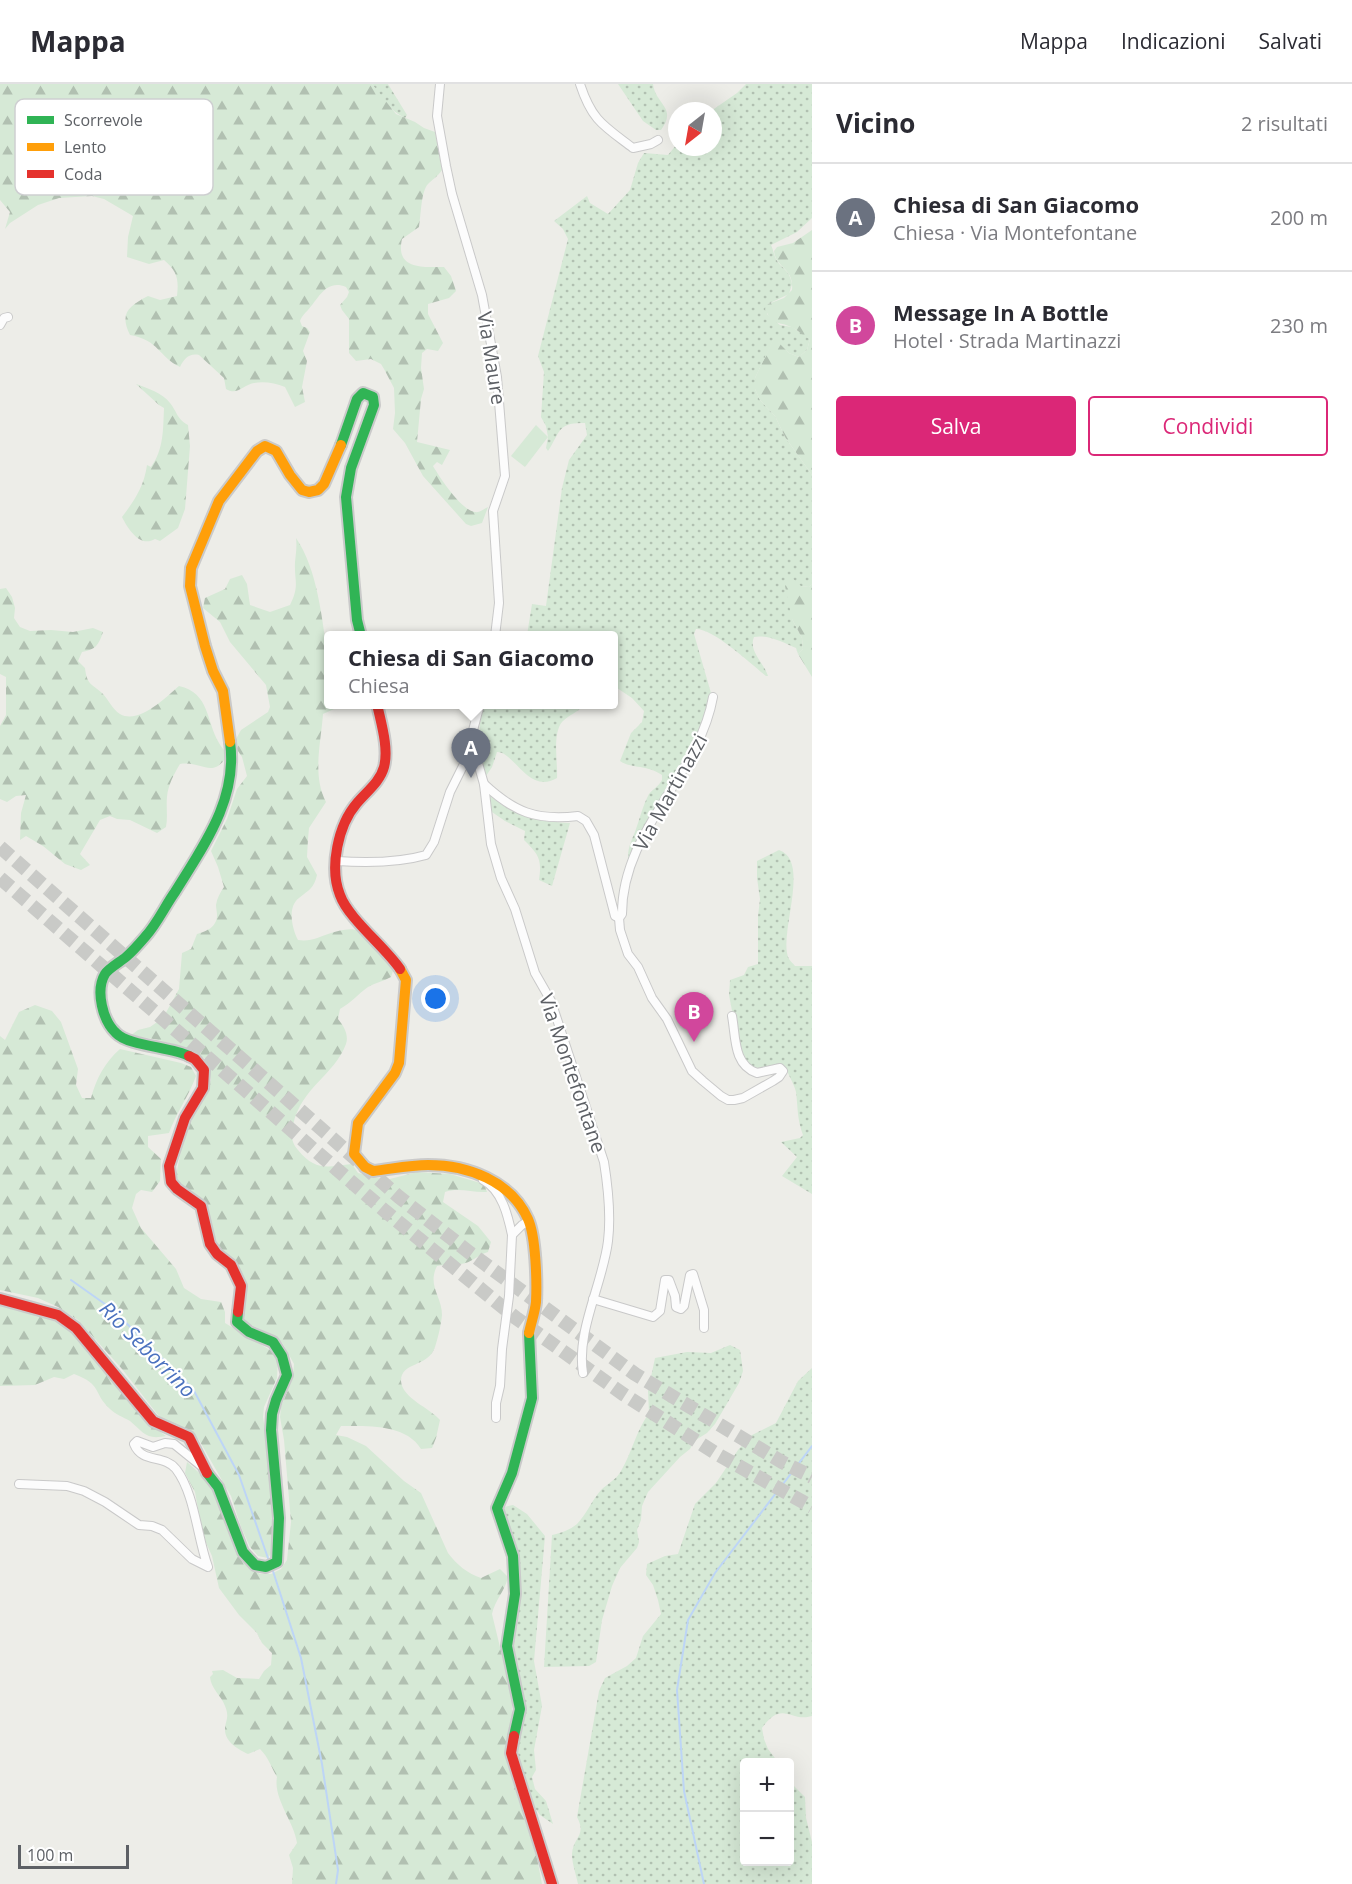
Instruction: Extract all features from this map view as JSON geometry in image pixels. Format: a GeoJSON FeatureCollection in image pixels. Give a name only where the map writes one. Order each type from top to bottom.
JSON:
{"type":"FeatureCollection","features":[{"type":"Feature","properties":{"kind":"main road"},"geometry":{"type":"LineString","coordinates":[[0,1299],[58,1315],[76,1328],[153,1421],[189,1437],[205,1470],[218,1487],[243,1552],[255,1565],[266,1567],[277,1562],[279,1518],[271,1430],[276,1400],[287,1375],[282,1356],[273,1342],[249,1332],[237,1322],[241,1286],[231,1265],[217,1254],[210,1244],[201,1206],[171,1182],[169,1166],[185,1118],[203,1088],[204,1070],[195,1059],[179,1051],[152,1047],[118,1036],[107,1023],[100,993],[105,974],[147,935],[202,849],[230,785],[232,758],[223,691],[213,671],[205,646],[190,586],[191,568],[219,501],[257,451],[265,446],[276,451],[302,490],[309,492],[318,490],[324,484],[344,438],[357,399],[363,393],[368,393],[373,397],[374,405],[351,468],[346,497],[360,631]]}},
{"type":"Feature","properties":{"kind":"main road"},"geometry":{"type":"LineString","coordinates":[[378,709],[386,762],[383,772],[354,806],[347,818],[337,861],[335,884],[338,895],[399,967],[406,980],[399,1063],[395,1073],[358,1123],[354,1154],[362,1166],[374,1171],[428,1165],[470,1171],[503,1186],[522,1208],[529,1221],[534,1246],[536,1303],[529,1332],[532,1398],[512,1473],[497,1508],[513,1556],[515,1594],[507,1646],[520,1709],[511,1753],[552,1884]]}},
{"type":"Feature","properties":{"kind":"street","name":"Via Maure"},"geometry":{"type":"LineString","coordinates":[[440,84],[437,116],[446,166],[482,295],[497,377],[505,476],[493,511],[499,603],[496,631]]}},
{"type":"Feature","properties":{"kind":"street"},"geometry":{"type":"LineString","coordinates":[[580,84],[597,121],[633,148],[658,140]]}},
{"type":"Feature","properties":{"kind":"street"},"geometry":{"type":"LineString","coordinates":[[0,325],[4,318],[8,317]]}},
{"type":"Feature","properties":{"kind":"street","name":"Via Martinazzi"},"geometry":{"type":"LineString","coordinates":[[619,918],[622,914],[622,893],[640,841],[701,737],[710,716],[713,696]]}},
{"type":"Feature","properties":{"kind":"street"},"geometry":{"type":"LineString","coordinates":[[337,861],[387,861],[413,859],[426,855],[434,842],[450,792],[472,746],[472,734],[479,709]]}},
{"type":"Feature","properties":{"kind":"street","name":"Via Montefontane"},"geometry":{"type":"LineString","coordinates":[[472,746],[484,784],[491,844],[501,878],[515,909],[535,973],[551,1000],[604,1162],[607,1182],[608,1242],[593,1299],[581,1361],[583,1373]]}},
{"type":"Feature","properties":{"kind":"street"},"geometry":{"type":"LineString","coordinates":[[484,784],[503,802],[520,811],[560,818],[578,816],[586,821],[594,835],[615,916],[619,918],[620,930],[628,954],[638,967],[652,998],[667,1019],[692,1071],[715,1092],[731,1100],[743,1098],[779,1077],[783,1071],[780,1068],[757,1073],[742,1064],[738,1054],[732,1016]]}},
{"type":"Feature","properties":{"kind":"street"},"geometry":{"type":"LineString","coordinates":[[470,1171],[488,1182],[496,1191],[503,1204],[512,1235],[509,1296],[496,1418]]}},
{"type":"Feature","properties":{"kind":"street"},"geometry":{"type":"LineString","coordinates":[[512,1235],[529,1221]]}},
{"type":"Feature","properties":{"kind":"street"},"geometry":{"type":"LineString","coordinates":[[593,1299],[653,1317],[660,1311],[666,1280],[669,1280],[671,1284],[676,1307],[680,1309],[684,1306],[690,1275],[693,1274],[704,1310],[704,1328]]}},
{"type":"Feature","properties":{"kind":"street"},"geometry":{"type":"LineString","coordinates":[[19,1484],[67,1486],[84,1491],[139,1525],[162,1530],[192,1559],[208,1567],[197,1532],[195,1509],[178,1472],[167,1460],[146,1457],[136,1450],[134,1444],[137,1442],[153,1447],[174,1443],[205,1470]]}},
{"type":"Feature","properties":{"kind":"green space"},"geometry":{"type":"Polygon","coordinates":[[[0,84],[372,84],[396,114],[435,132],[442,170],[426,187],[419,227],[402,239],[401,249],[403,256],[412,265],[444,267],[451,276],[456,291],[449,298],[428,304],[428,314],[443,343],[438,351],[427,349],[422,353],[421,368],[424,389],[417,442],[450,450],[442,465],[437,462],[433,466],[451,493],[469,510],[477,512],[488,507],[482,523],[471,526],[466,524],[423,476],[405,443],[393,429],[394,388],[381,364],[371,359],[356,361],[349,353],[349,319],[340,305],[349,292],[346,287],[339,285],[328,288],[300,321],[302,326],[310,332],[303,351],[307,361],[302,387],[305,402],[295,407],[285,387],[277,384],[258,382],[237,391],[230,391],[226,389],[224,378],[199,355],[187,357],[180,367],[147,341],[130,335],[126,316],[131,307],[148,296],[160,300],[177,296],[178,290],[174,272],[164,260],[149,264],[127,257],[128,237],[133,216],[104,199],[92,196],[59,198],[38,205],[10,223],[5,229],[10,212],[0,200],[0,84]]]}},
{"type":"Feature","properties":{"kind":"green space"},"geometry":{"type":"Polygon","coordinates":[[[372,84],[388,84],[407,115],[405,118],[391,108],[372,84]]]}},
{"type":"Feature","properties":{"kind":"green space"},"geometry":{"type":"Polygon","coordinates":[[[618,84],[653,84],[667,116],[666,123],[661,130],[656,130],[643,121],[618,84]]]}},
{"type":"Feature","properties":{"kind":"green space"},"geometry":{"type":"Polygon","coordinates":[[[746,84],[812,84],[812,218],[797,232],[771,245],[778,263],[789,275],[792,284],[789,294],[768,304],[767,314],[780,325],[792,327],[810,339],[807,350],[799,357],[789,353],[774,339],[755,378],[755,389],[760,400],[775,416],[785,437],[812,475],[812,584],[809,587],[801,586],[792,619],[802,638],[803,649],[798,654],[796,648],[781,642],[770,638],[754,637],[753,647],[768,676],[722,641],[696,629],[694,634],[711,693],[709,707],[699,733],[638,841],[629,865],[630,846],[643,807],[649,794],[662,780],[662,775],[650,769],[620,761],[631,733],[642,722],[644,711],[632,698],[618,689],[618,631],[528,631],[532,604],[546,606],[562,488],[569,460],[587,435],[585,423],[569,424],[560,430],[548,451],[546,448],[548,437],[541,417],[544,372],[538,356],[568,239],[563,229],[554,221],[587,196],[590,203],[608,214],[630,190],[638,163],[644,153],[668,156],[722,156],[722,103],[746,84]]]}},
{"type":"Feature","properties":{"kind":"green space"},"geometry":{"type":"Polygon","coordinates":[[[812,230],[812,475],[785,437],[775,416],[760,400],[755,389],[755,378],[774,338],[789,353],[799,357],[807,350],[810,339],[793,328],[771,319],[765,309],[768,304],[784,298],[792,290],[788,272],[775,257],[774,251],[777,247],[793,243],[812,230]]]}},
{"type":"Feature","properties":{"kind":"green space"},"geometry":{"type":"Polygon","coordinates":[[[136,384],[163,396],[179,418],[188,425],[190,446],[185,509],[178,528],[160,541],[155,539],[144,541],[135,536],[122,517],[141,487],[147,465],[151,467],[155,460],[161,446],[163,431],[164,408],[136,384]]]}},
{"type":"Feature","properties":{"kind":"green space"},"geometry":{"type":"Polygon","coordinates":[[[536,425],[548,437],[525,467],[511,456],[536,425]]]}},
{"type":"Feature","properties":{"kind":"green space"},"geometry":{"type":"Polygon","coordinates":[[[296,538],[309,565],[318,596],[324,632],[324,709],[334,709],[323,714],[319,747],[319,781],[326,802],[309,828],[307,857],[317,875],[311,888],[295,902],[292,912],[294,930],[298,940],[311,940],[345,930],[359,931],[374,943],[393,971],[391,977],[368,987],[340,1009],[338,1019],[347,1037],[346,1044],[334,1065],[303,1100],[293,1125],[293,1141],[304,1157],[322,1166],[352,1164],[358,1173],[386,1180],[417,1172],[450,1174],[484,1184],[487,1192],[460,1190],[445,1192],[443,1202],[478,1226],[491,1242],[488,1252],[468,1262],[437,1266],[434,1273],[434,1285],[442,1315],[435,1347],[432,1354],[405,1370],[402,1375],[401,1381],[406,1393],[440,1420],[432,1448],[421,1449],[406,1435],[386,1428],[341,1426],[336,1435],[347,1437],[366,1446],[404,1481],[421,1493],[448,1553],[463,1568],[481,1578],[500,1569],[508,1577],[492,1614],[512,1697],[512,1716],[507,1738],[507,1763],[537,1858],[542,1884],[292,1884],[293,1868],[289,1855],[297,1843],[278,1794],[277,1777],[260,1749],[248,1754],[237,1748],[227,1738],[226,1710],[210,1677],[213,1674],[212,1671],[223,1670],[237,1678],[259,1679],[271,1665],[272,1653],[219,1588],[212,1556],[203,1536],[195,1492],[185,1473],[187,1462],[214,1486],[251,1568],[260,1574],[271,1574],[281,1569],[287,1560],[291,1522],[280,1417],[281,1407],[293,1377],[294,1364],[283,1344],[275,1336],[245,1322],[240,1312],[240,1289],[209,1225],[180,1185],[176,1175],[184,1136],[211,1080],[207,1060],[190,1050],[170,1043],[130,1036],[163,1018],[179,989],[182,953],[191,949],[197,934],[208,930],[217,919],[216,902],[224,887],[211,851],[227,819],[237,789],[247,776],[242,757],[236,748],[236,739],[241,730],[268,712],[270,707],[266,685],[230,642],[220,622],[203,608],[205,598],[225,589],[230,579],[242,575],[247,584],[250,605],[270,612],[290,605],[296,588],[296,538]]]}},
{"type":"Feature","properties":{"kind":"green space"},"geometry":{"type":"Polygon","coordinates":[[[792,578],[801,586],[809,587],[812,584],[812,677],[798,654],[803,649],[802,638],[792,619],[785,586],[792,578]]]}},
{"type":"Feature","properties":{"kind":"green space"},"geometry":{"type":"Polygon","coordinates":[[[6,588],[15,608],[14,618],[20,627],[30,631],[73,632],[93,628],[103,632],[96,646],[82,652],[78,661],[85,668],[90,683],[102,693],[117,712],[127,716],[144,713],[160,703],[179,686],[189,690],[202,701],[215,735],[228,754],[223,762],[212,768],[180,764],[168,793],[166,827],[157,833],[130,820],[110,816],[100,820],[80,854],[90,865],[81,870],[65,864],[26,836],[20,840],[21,813],[26,795],[16,796],[7,802],[0,799],[0,726],[6,715],[6,677],[0,674],[0,589],[6,588]]]}},
{"type":"Feature","properties":{"kind":"green space"},"geometry":{"type":"Polygon","coordinates":[[[484,709],[579,709],[564,720],[559,727],[556,741],[557,778],[547,782],[538,781],[522,771],[509,758],[497,752],[486,776],[480,749],[479,732],[484,709]]]}},
{"type":"Feature","properties":{"kind":"green space"},"geometry":{"type":"Polygon","coordinates":[[[489,795],[509,809],[527,817],[570,823],[552,886],[539,880],[540,862],[524,840],[525,831],[492,812],[489,795]]]}},
{"type":"Feature","properties":{"kind":"green space"},"geometry":{"type":"Polygon","coordinates":[[[779,850],[788,857],[793,868],[794,883],[786,948],[789,959],[795,966],[812,966],[812,1194],[782,1176],[797,1157],[781,1142],[800,1138],[803,1135],[794,1085],[785,1066],[779,1065],[758,1071],[741,1058],[729,995],[730,980],[744,975],[748,967],[758,964],[760,899],[757,861],[779,850]]]}},
{"type":"Feature","properties":{"kind":"green space"},"geometry":{"type":"Polygon","coordinates":[[[35,1005],[52,1011],[61,1022],[78,1069],[76,1085],[82,1098],[91,1098],[102,1071],[120,1049],[181,1063],[191,1067],[196,1076],[169,1133],[148,1136],[148,1147],[161,1159],[160,1181],[152,1192],[141,1190],[136,1194],[132,1208],[141,1228],[176,1269],[184,1288],[201,1299],[221,1302],[225,1312],[225,1323],[278,1357],[277,1378],[264,1407],[263,1417],[275,1533],[274,1549],[268,1558],[258,1556],[250,1547],[231,1496],[199,1440],[187,1430],[158,1415],[122,1369],[78,1320],[38,1298],[0,1290],[0,1036],[5,1040],[19,1012],[35,1005]]]}},
{"type":"Feature","properties":{"kind":"green space"},"geometry":{"type":"Polygon","coordinates":[[[0,1304],[48,1315],[64,1324],[87,1347],[143,1418],[166,1436],[154,1437],[146,1434],[110,1409],[93,1385],[74,1374],[64,1379],[54,1377],[35,1385],[0,1386],[0,1304]]]}},
{"type":"Feature","properties":{"kind":"green space"},"geometry":{"type":"Polygon","coordinates":[[[730,1345],[740,1350],[743,1371],[739,1383],[715,1424],[707,1433],[694,1441],[690,1449],[648,1492],[642,1506],[641,1520],[637,1530],[639,1542],[637,1548],[620,1568],[612,1586],[602,1620],[596,1662],[589,1666],[544,1667],[552,1535],[577,1524],[601,1490],[621,1471],[649,1413],[648,1391],[655,1358],[687,1352],[711,1353],[730,1345]]]}},
{"type":"Feature","properties":{"kind":"green space"},"geometry":{"type":"Polygon","coordinates":[[[812,1368],[812,1716],[798,1717],[781,1713],[769,1719],[762,1728],[768,1749],[775,1758],[740,1758],[740,1866],[794,1866],[794,1786],[805,1797],[806,1818],[812,1842],[812,1884],[578,1884],[572,1854],[581,1828],[577,1817],[599,1691],[605,1678],[627,1666],[636,1658],[643,1636],[661,1614],[653,1585],[646,1575],[647,1564],[665,1556],[678,1554],[695,1504],[716,1483],[738,1450],[752,1435],[776,1423],[798,1381],[812,1368]]]}},
{"type":"Feature","properties":{"kind":"green space"},"geometry":{"type":"Polygon","coordinates":[[[513,1505],[527,1514],[545,1536],[534,1661],[542,1706],[534,1750],[536,1770],[532,1777],[535,1789],[546,1801],[553,1824],[540,1815],[533,1805],[515,1752],[521,1730],[511,1646],[520,1590],[519,1570],[499,1508],[513,1505]]]}},
{"type":"Feature","properties":{"kind":"waterway","name":"Rio Seborrino"},"geometry":{"type":"LineString","coordinates":[[71,1280],[112,1309],[193,1389],[239,1475],[269,1561]]}},
{"type":"Feature","properties":{"kind":"waterway"},"geometry":{"type":"LineString","coordinates":[[704,1884],[684,1791],[677,1690],[688,1620],[715,1573],[812,1446]]}},
{"type":"Feature","properties":{"kind":"waterway"},"geometry":{"type":"LineString","coordinates":[[272,1568],[301,1658],[322,1764],[338,1870],[336,1884]]}},
{"type":"Feature","properties":{"kind":"tunnel"},"geometry":{"type":"LineString","coordinates":[[0,847],[399,1197],[470,1253],[635,1374],[782,1462],[812,1477]]}},
{"type":"Feature","properties":{"kind":"tunnel"},"geometry":{"type":"LineString","coordinates":[[0,878],[385,1211],[516,1318],[623,1394],[717,1454],[812,1507]]}},
{"type":"Feature","properties":{"kind":"traffic: fast"},"geometry":{"type":"LineString","coordinates":[[341,445],[357,399],[363,393],[373,397],[374,405],[351,468],[346,497],[360,631]]}},
{"type":"Feature","properties":{"kind":"traffic: fast"},"geometry":{"type":"LineString","coordinates":[[189,1056],[130,1041],[116,1033],[104,1014],[101,997],[102,981],[105,974],[143,940],[207,839],[224,802],[229,783],[230,742]]}},
{"type":"Feature","properties":{"kind":"traffic: fast"},"geometry":{"type":"LineString","coordinates":[[207,1473],[218,1487],[243,1552],[255,1565],[266,1567],[277,1562],[279,1518],[271,1430],[276,1400],[287,1375],[282,1356],[273,1342],[249,1332],[237,1322],[238,1312]]}},
{"type":"Feature","properties":{"kind":"traffic: fast"},"geometry":{"type":"LineString","coordinates":[[514,1736],[520,1709],[507,1646],[515,1594],[513,1556],[497,1508],[512,1473],[532,1398],[529,1333]]}},
{"type":"Feature","properties":{"kind":"traffic: slow"},"geometry":{"type":"LineString","coordinates":[[230,742],[223,691],[213,671],[205,646],[190,586],[191,568],[219,501],[257,451],[265,446],[276,451],[302,490],[309,492],[318,490],[324,484],[341,445]]}},
{"type":"Feature","properties":{"kind":"traffic: slow"},"geometry":{"type":"LineString","coordinates":[[400,969],[406,980],[399,1063],[395,1073],[358,1123],[354,1154],[365,1167],[373,1171],[421,1165],[458,1168],[487,1178],[511,1195],[528,1219],[534,1248],[536,1302],[529,1333]]}},
{"type":"Feature","properties":{"kind":"traffic: jam"},"geometry":{"type":"LineString","coordinates":[[378,709],[385,744],[384,767],[379,777],[350,812],[340,835],[335,872],[344,904],[400,969]]}},
{"type":"Feature","properties":{"kind":"traffic: jam"},"geometry":{"type":"LineString","coordinates":[[189,1056],[195,1059],[204,1070],[203,1088],[185,1118],[169,1166],[171,1182],[201,1206],[210,1244],[217,1254],[231,1265],[241,1286],[238,1312]]}},
{"type":"Feature","properties":{"kind":"traffic: jam"},"geometry":{"type":"LineString","coordinates":[[0,1299],[58,1315],[76,1328],[153,1421],[189,1437],[207,1473]]}},
{"type":"Feature","properties":{"kind":"traffic: jam"},"geometry":{"type":"LineString","coordinates":[[514,1736],[511,1753],[552,1884]]}},
{"type":"Feature","properties":{"kind":"place","name":"Chiesa di San Giacomo"},"geometry":{"type":"Point","coordinates":[471,778]}},
{"type":"Feature","properties":{"kind":"place","name":"Message In A Bottle"},"geometry":{"type":"Point","coordinates":[694,1042]}}]}
